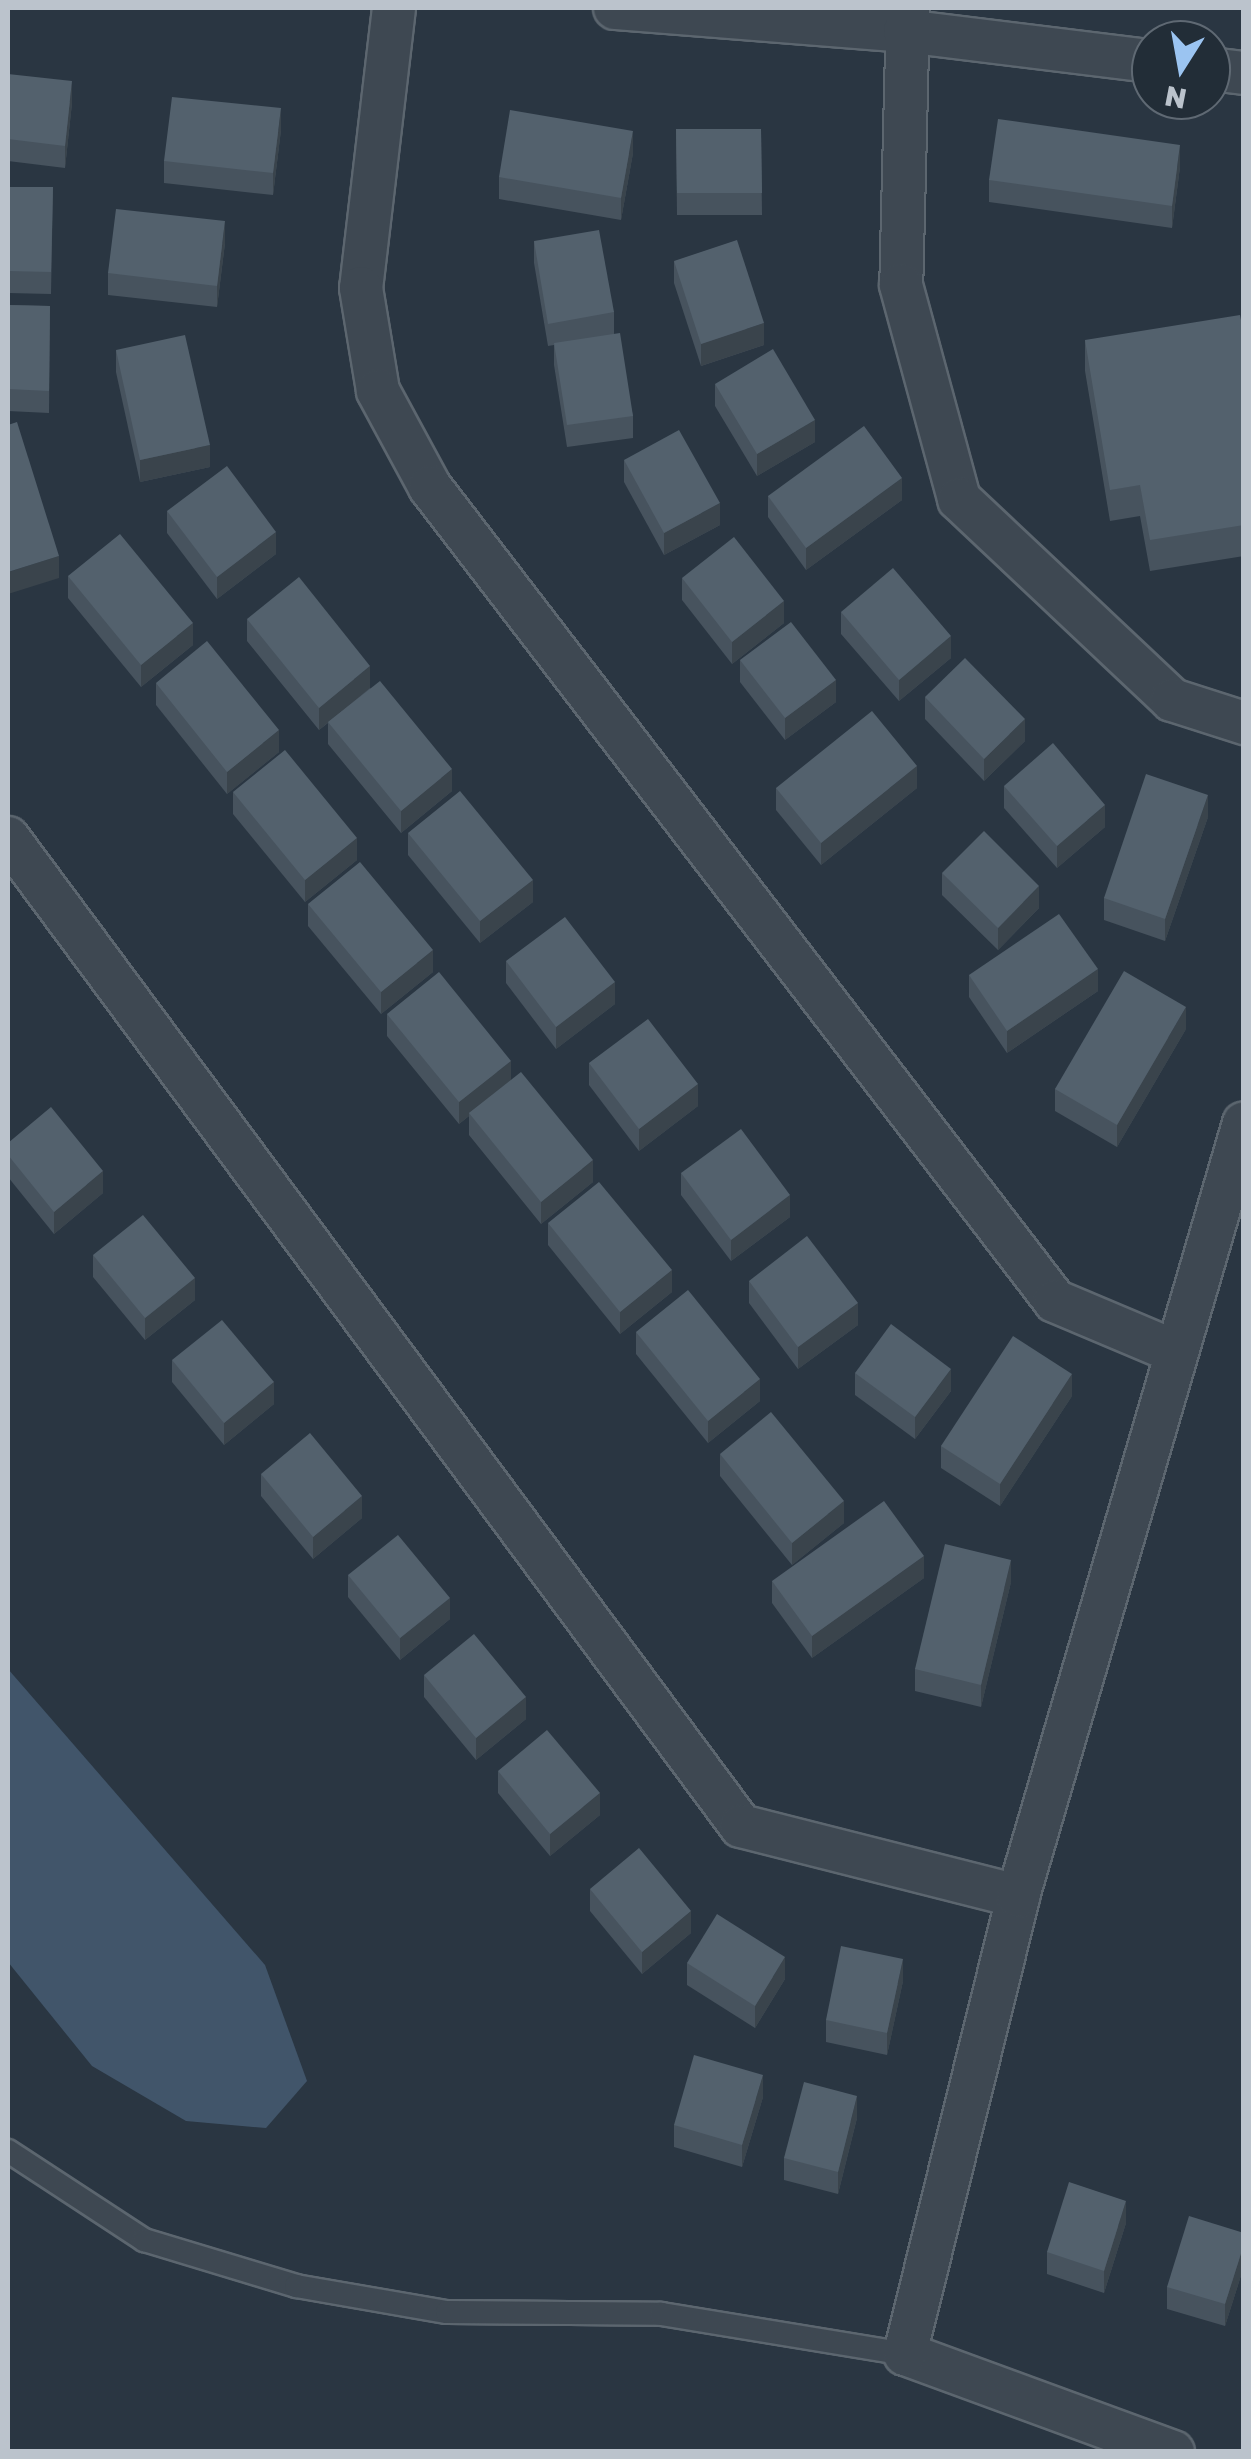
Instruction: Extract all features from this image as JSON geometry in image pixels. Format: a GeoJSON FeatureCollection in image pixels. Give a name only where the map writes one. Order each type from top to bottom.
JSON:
{"type":"FeatureCollection","features":[{"type":"Feature","properties":{"kind":"street"},"geometry":{"type":"LineString","coordinates":[[394,8],[361,288],[378,392],[430,487],[1055,1301],[1176,1352]]}},
{"type":"Feature","properties":{"kind":"street"},"geometry":{"type":"LineString","coordinates":[[615,8],[906,19],[1131,58]]}},
{"type":"Feature","properties":{"kind":"street"},"geometry":{"type":"LineString","coordinates":[[906,19],[900,284],[959,499],[1172,700],[1244,724]]}},
{"type":"Feature","properties":{"kind":"street"},"geometry":{"type":"LineString","coordinates":[[8,838],[741,1826],[1018,1896]]}},
{"type":"Feature","properties":{"kind":"street"},"geometry":{"type":"LineString","coordinates":[[1173,2452],[906,2354],[1018,1896],[1244,1123]]}},
{"type":"Feature","properties":{"kind":"lane"},"geometry":{"type":"LineString","coordinates":[[8,2152],[144,2240],[296,2286],[447,2312],[661,2314],[906,2354]]}},
{"type":"Feature","properties":{"kind":"water"},"geometry":{"type":"Polygon","coordinates":[[[8,1669],[265,1965],[307,2081],[266,2128],[186,2121],[92,2066],[8,1962],[8,1669]]]}},
{"type":"Feature","properties":{"kind":"building"},"geometry":{"type":"Polygon","coordinates":[[[8,74],[72,81],[65,146],[8,139],[8,74]]]}},
{"type":"Feature","properties":{"kind":"building"},"geometry":{"type":"Polygon","coordinates":[[[172,97],[281,108],[273,173],[164,161],[172,97]]]}},
{"type":"Feature","properties":{"kind":"building"},"geometry":{"type":"Polygon","coordinates":[[[510,110],[633,131],[621,198],[499,177],[510,110]]]}},
{"type":"Feature","properties":{"kind":"building"},"geometry":{"type":"Polygon","coordinates":[[[998,119],[1180,145],[1172,206],[989,180],[998,119]]]}},
{"type":"Feature","properties":{"kind":"building"},"geometry":{"type":"Polygon","coordinates":[[[676,129],[761,129],[762,193],[677,193],[676,129]]]}},
{"type":"Feature","properties":{"kind":"building"},"geometry":{"type":"Polygon","coordinates":[[[8,187],[53,187],[51,272],[8,271],[8,187]]]}},
{"type":"Feature","properties":{"kind":"building"},"geometry":{"type":"Polygon","coordinates":[[[116,209],[225,221],[217,286],[108,273],[116,209]]]}},
{"type":"Feature","properties":{"kind":"building"},"geometry":{"type":"Polygon","coordinates":[[[599,230],[614,312],[548,324],[534,241],[599,230]]]}},
{"type":"Feature","properties":{"kind":"building"},"geometry":{"type":"Polygon","coordinates":[[[737,240],[764,323],[701,344],[674,261],[737,240]]]}},
{"type":"Feature","properties":{"kind":"building"},"geometry":{"type":"Polygon","coordinates":[[[8,305],[50,306],[49,391],[8,389],[8,305]]]}},
{"type":"Feature","properties":{"kind":"building"},"geometry":{"type":"Polygon","coordinates":[[[1240,315],[1244,336],[1244,525],[1150,540],[1140,485],[1110,490],[1085,340],[1240,315]]]}},
{"type":"Feature","properties":{"kind":"building"},"geometry":{"type":"Polygon","coordinates":[[[620,333],[633,416],[567,425],[554,343],[620,333]]]}},
{"type":"Feature","properties":{"kind":"building"},"geometry":{"type":"Polygon","coordinates":[[[185,335],[210,445],[140,460],[116,350],[185,335]]]}},
{"type":"Feature","properties":{"kind":"building"},"geometry":{"type":"Polygon","coordinates":[[[773,349],[815,420],[757,454],[715,384],[773,349]]]}},
{"type":"Feature","properties":{"kind":"building"},"geometry":{"type":"Polygon","coordinates":[[[17,422],[59,556],[8,572],[8,425],[17,422]]]}},
{"type":"Feature","properties":{"kind":"building"},"geometry":{"type":"Polygon","coordinates":[[[864,426],[902,478],[806,548],[768,496],[864,426]]]}},
{"type":"Feature","properties":{"kind":"building"},"geometry":{"type":"Polygon","coordinates":[[[679,430],[720,503],[664,533],[624,460],[679,430]]]}},
{"type":"Feature","properties":{"kind":"building"},"geometry":{"type":"Polygon","coordinates":[[[227,466],[276,532],[217,577],[167,511],[227,466]]]}},
{"type":"Feature","properties":{"kind":"building"},"geometry":{"type":"Polygon","coordinates":[[[120,534],[193,623],[141,665],[68,576],[120,534]]]}},
{"type":"Feature","properties":{"kind":"building"},"geometry":{"type":"Polygon","coordinates":[[[734,537],[784,601],[732,642],[682,578],[734,537]]]}},
{"type":"Feature","properties":{"kind":"building"},"geometry":{"type":"Polygon","coordinates":[[[893,568],[951,636],[899,680],[841,612],[893,568]]]}},
{"type":"Feature","properties":{"kind":"building"},"geometry":{"type":"Polygon","coordinates":[[[299,577],[370,666],[319,708],[247,619],[299,577]]]}},
{"type":"Feature","properties":{"kind":"building"},"geometry":{"type":"Polygon","coordinates":[[[791,622],[836,680],[785,718],[740,660],[791,622]]]}},
{"type":"Feature","properties":{"kind":"building"},"geometry":{"type":"Polygon","coordinates":[[[207,641],[279,730],[227,772],[156,683],[207,641]]]}},
{"type":"Feature","properties":{"kind":"building"},"geometry":{"type":"Polygon","coordinates":[[[965,658],[1025,719],[984,759],[925,697],[965,658]]]}},
{"type":"Feature","properties":{"kind":"building"},"geometry":{"type":"Polygon","coordinates":[[[380,681],[452,769],[401,811],[328,722],[380,681]]]}},
{"type":"Feature","properties":{"kind":"building"},"geometry":{"type":"Polygon","coordinates":[[[872,711],[917,766],[821,843],[776,788],[872,711]]]}},
{"type":"Feature","properties":{"kind":"building"},"geometry":{"type":"Polygon","coordinates":[[[1053,743],[1105,805],[1057,846],[1004,786],[1053,743]]]}},
{"type":"Feature","properties":{"kind":"building"},"geometry":{"type":"Polygon","coordinates":[[[285,750],[357,838],[305,880],[233,792],[285,750]]]}},
{"type":"Feature","properties":{"kind":"building"},"geometry":{"type":"Polygon","coordinates":[[[1146,774],[1208,795],[1165,919],[1104,898],[1146,774]]]}},
{"type":"Feature","properties":{"kind":"building"},"geometry":{"type":"Polygon","coordinates":[[[460,791],[533,880],[480,921],[408,833],[460,791]]]}},
{"type":"Feature","properties":{"kind":"building"},"geometry":{"type":"Polygon","coordinates":[[[984,831],[1039,886],[998,928],[942,873],[984,831]]]}},
{"type":"Feature","properties":{"kind":"building"},"geometry":{"type":"Polygon","coordinates":[[[360,862],[433,950],[381,992],[308,904],[360,862]]]}},
{"type":"Feature","properties":{"kind":"building"},"geometry":{"type":"Polygon","coordinates":[[[1059,914],[1098,969],[1007,1031],[969,975],[1059,914]]]}},
{"type":"Feature","properties":{"kind":"building"},"geometry":{"type":"Polygon","coordinates":[[[565,917],[615,982],[556,1027],[506,961],[565,917]]]}},
{"type":"Feature","properties":{"kind":"building"},"geometry":{"type":"Polygon","coordinates":[[[1124,971],[1186,1007],[1117,1125],[1055,1089],[1124,971]]]}},
{"type":"Feature","properties":{"kind":"building"},"geometry":{"type":"Polygon","coordinates":[[[439,972],[511,1061],[459,1102],[387,1014],[439,972]]]}},
{"type":"Feature","properties":{"kind":"building"},"geometry":{"type":"Polygon","coordinates":[[[648,1019],[698,1084],[639,1129],[589,1063],[648,1019]]]}},
{"type":"Feature","properties":{"kind":"building"},"geometry":{"type":"Polygon","coordinates":[[[521,1072],[593,1160],[541,1202],[469,1113],[521,1072]]]}},
{"type":"Feature","properties":{"kind":"building"},"geometry":{"type":"Polygon","coordinates":[[[51,1107],[103,1171],[54,1212],[8,1155],[8,1143],[51,1107]]]}},
{"type":"Feature","properties":{"kind":"building"},"geometry":{"type":"Polygon","coordinates":[[[741,1129],[790,1195],[731,1240],[681,1173],[741,1129]]]}},
{"type":"Feature","properties":{"kind":"building"},"geometry":{"type":"Polygon","coordinates":[[[599,1182],[672,1270],[620,1312],[548,1223],[599,1182]]]}},
{"type":"Feature","properties":{"kind":"building"},"geometry":{"type":"Polygon","coordinates":[[[143,1215],[195,1278],[145,1318],[93,1255],[143,1215]]]}},
{"type":"Feature","properties":{"kind":"building"},"geometry":{"type":"Polygon","coordinates":[[[807,1236],[858,1303],[798,1347],[749,1281],[807,1236]]]}},
{"type":"Feature","properties":{"kind":"building"},"geometry":{"type":"Polygon","coordinates":[[[688,1290],[760,1379],[708,1421],[636,1332],[688,1290]]]}},
{"type":"Feature","properties":{"kind":"building"},"geometry":{"type":"Polygon","coordinates":[[[222,1320],[274,1382],[224,1423],[172,1360],[222,1320]]]}},
{"type":"Feature","properties":{"kind":"building"},"geometry":{"type":"Polygon","coordinates":[[[891,1324],[951,1369],[915,1417],[855,1373],[891,1324]]]}},
{"type":"Feature","properties":{"kind":"building"},"geometry":{"type":"Polygon","coordinates":[[[1013,1336],[1072,1374],[1000,1484],[941,1446],[1013,1336]]]}},
{"type":"Feature","properties":{"kind":"building"},"geometry":{"type":"Polygon","coordinates":[[[771,1412],[844,1501],[792,1543],[720,1454],[771,1412]]]}},
{"type":"Feature","properties":{"kind":"building"},"geometry":{"type":"Polygon","coordinates":[[[310,1433],[362,1496],[313,1537],[261,1474],[310,1433]]]}},
{"type":"Feature","properties":{"kind":"building"},"geometry":{"type":"Polygon","coordinates":[[[884,1501],[924,1556],[812,1636],[772,1581],[884,1501]]]}},
{"type":"Feature","properties":{"kind":"building"},"geometry":{"type":"Polygon","coordinates":[[[398,1535],[450,1598],[400,1638],[348,1575],[398,1535]]]}},
{"type":"Feature","properties":{"kind":"building"},"geometry":{"type":"Polygon","coordinates":[[[945,1544],[1011,1560],[981,1685],[915,1669],[945,1544]]]}},
{"type":"Feature","properties":{"kind":"building"},"geometry":{"type":"Polygon","coordinates":[[[474,1634],[526,1697],[476,1738],[424,1675],[474,1634]]]}},
{"type":"Feature","properties":{"kind":"building"},"geometry":{"type":"Polygon","coordinates":[[[547,1730],[600,1793],[550,1834],[498,1771],[547,1730]]]}},
{"type":"Feature","properties":{"kind":"building"},"geometry":{"type":"Polygon","coordinates":[[[639,1848],[691,1911],[642,1952],[590,1889],[639,1848]]]}},
{"type":"Feature","properties":{"kind":"building"},"geometry":{"type":"Polygon","coordinates":[[[717,1914],[785,1957],[755,2006],[687,1963],[717,1914]]]}},
{"type":"Feature","properties":{"kind":"building"},"geometry":{"type":"Polygon","coordinates":[[[841,1946],[903,1959],[887,2033],[826,2020],[841,1946]]]}},
{"type":"Feature","properties":{"kind":"building"},"geometry":{"type":"Polygon","coordinates":[[[694,2055],[763,2075],[742,2145],[674,2125],[694,2055]]]}},
{"type":"Feature","properties":{"kind":"building"},"geometry":{"type":"Polygon","coordinates":[[[804,2082],[857,2096],[838,2172],[784,2158],[804,2082]]]}},
{"type":"Feature","properties":{"kind":"building"},"geometry":{"type":"Polygon","coordinates":[[[1069,2182],[1126,2201],[1104,2271],[1047,2252],[1069,2182]]]}},
{"type":"Feature","properties":{"kind":"building"},"geometry":{"type":"Polygon","coordinates":[[[1189,2216],[1244,2233],[1225,2304],[1167,2287],[1189,2216]]]}}]}
